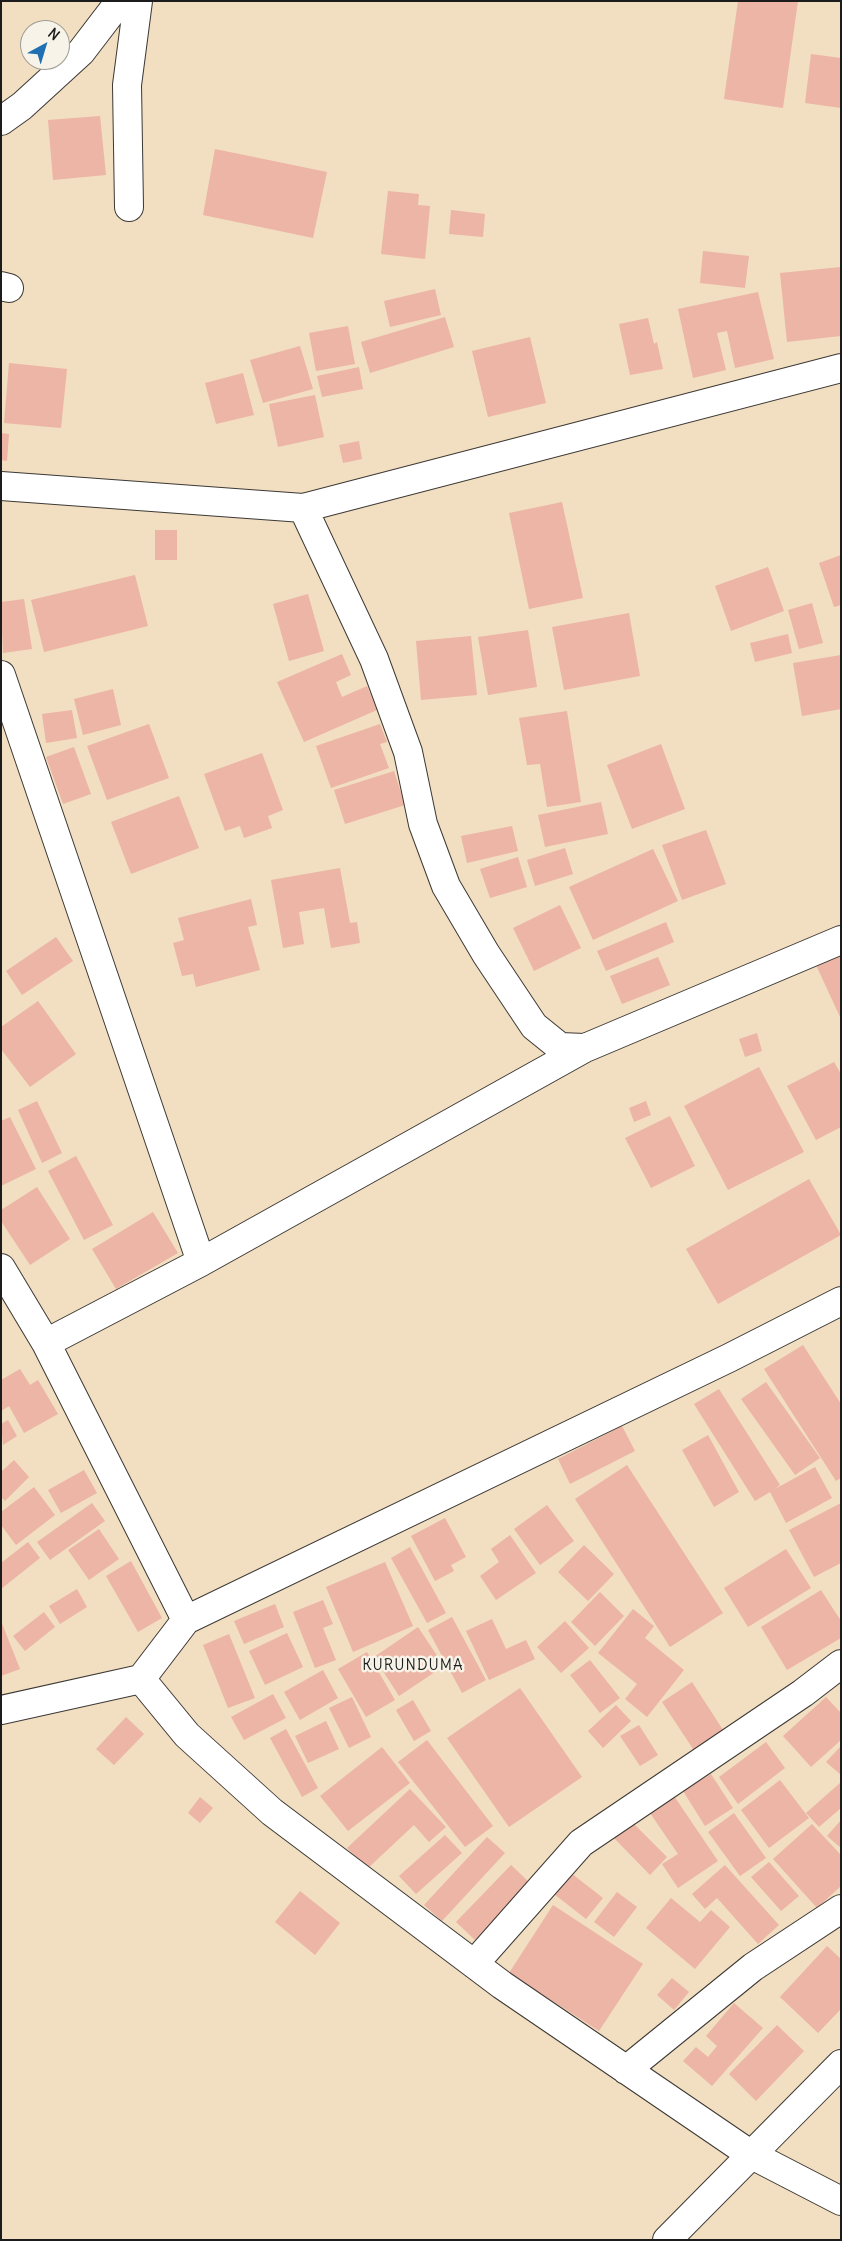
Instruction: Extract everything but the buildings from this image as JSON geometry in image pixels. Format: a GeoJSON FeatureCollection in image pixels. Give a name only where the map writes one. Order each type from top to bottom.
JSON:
{"type":"FeatureCollection","features":[{"type":"Feature","properties":{"kind":"street"},"geometry":{"type":"LineString","coordinates":[[1,121],[22,106],[81,52],[120,1]]}},
{"type":"Feature","properties":{"kind":"street"},"geometry":{"type":"LineString","coordinates":[[129,207],[127,86],[138,1]]}},
{"type":"Feature","properties":{"kind":"street"},"geometry":{"type":"LineString","coordinates":[[1,486],[303,508],[841,368]]}},
{"type":"Feature","properties":{"kind":"street"},"geometry":{"type":"LineString","coordinates":[[303,508],[374,659],[408,752],[423,824],[446,886],[486,954],[534,1026],[560,1046],[585,1048]]}},
{"type":"Feature","properties":{"kind":"street"},"geometry":{"type":"LineString","coordinates":[[1,675],[201,1262]]}},
{"type":"Feature","properties":{"kind":"street"},"geometry":{"type":"LineString","coordinates":[[46,1343],[201,1262],[585,1048],[841,940]]}},
{"type":"Feature","properties":{"kind":"street"},"geometry":{"type":"LineString","coordinates":[[1,1268],[46,1343],[186,1620]]}},
{"type":"Feature","properties":{"kind":"street"},"geometry":{"type":"LineString","coordinates":[[1,1710],[141,1679],[186,1620],[720,1362],[841,1301]]}},
{"type":"Feature","properties":{"kind":"street"},"geometry":{"type":"LineString","coordinates":[[474,1964],[581,1843],[803,1693],[841,1664]]}},
{"type":"Feature","properties":{"kind":"street"},"geometry":{"type":"LineString","coordinates":[[141,1679],[187,1735],[272,1812],[474,1964],[750,2154],[841,2201]]}},
{"type":"Feature","properties":{"kind":"street"},"geometry":{"type":"LineString","coordinates":[[626,2070],[754,1967],[841,1909]]}},
{"type":"Feature","properties":{"kind":"street"},"geometry":{"type":"LineString","coordinates":[[667,2240],[841,2064]]}},
{"type":"Feature","properties":{"kind":"district","name":"KURUNDUMA"},"geometry":{"type":"Point","coordinates":[413,1666]}}]}
